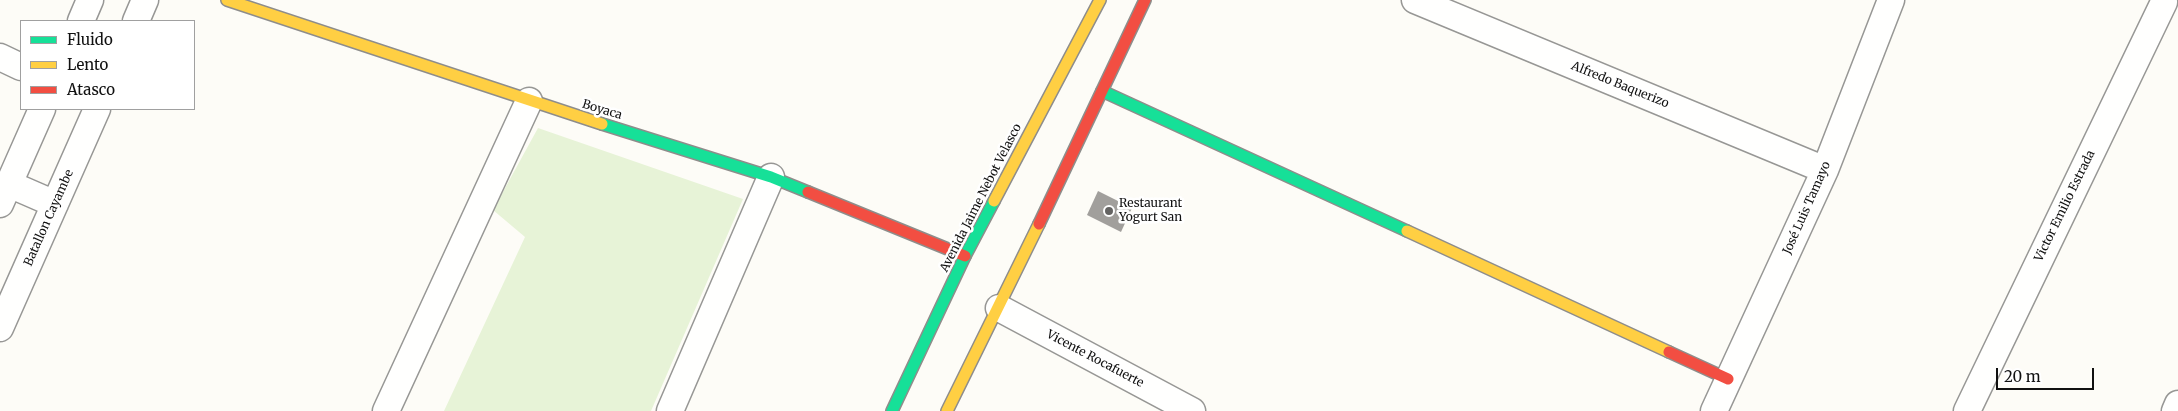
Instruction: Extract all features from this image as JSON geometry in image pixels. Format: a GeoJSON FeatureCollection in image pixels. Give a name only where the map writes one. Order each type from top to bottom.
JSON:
{"type":"FeatureCollection","features":[{"type":"Feature","properties":{"kind":"street"},"geometry":{"type":"LineString","coordinates":[[80,20],[90,0]]}},
{"type":"Feature","properties":{"kind":"street"},"geometry":{"type":"LineString","coordinates":[[136,20],[145,0]]}},
{"type":"Feature","properties":{"kind":"street","name":"Boyaca"},"geometry":{"type":"LineString","coordinates":[[227,0],[529,101],[771,177],[965,256]]}},
{"type":"Feature","properties":{"kind":"street","name":"Avenida Jaime Nebot Velasco"},"geometry":{"type":"LineString","coordinates":[[892,411],[965,256],[1100,0]]}},
{"type":"Feature","properties":{"kind":"street"},"geometry":{"type":"LineString","coordinates":[[947,411],[999,308],[1145,0]]}},
{"type":"Feature","properties":{"kind":"street","name":"Alfredo Baquerizo"},"geometry":{"type":"LineString","coordinates":[[1415,0],[1825,170]]}},
{"type":"Feature","properties":{"kind":"street","name":"José Luis Tamayo"},"geometry":{"type":"LineString","coordinates":[[1714,411],[1825,170],[1891,0]]}},
{"type":"Feature","properties":{"kind":"street","name":"Victor Emilio Estrada"},"geometry":{"type":"LineString","coordinates":[[1967,411],[2167,4]]}},
{"type":"Feature","properties":{"kind":"street"},"geometry":{"type":"LineString","coordinates":[[0,57],[20,67]]}},
{"type":"Feature","properties":{"kind":"street"},"geometry":{"type":"LineString","coordinates":[[1102,91],[1728,379]]}},
{"type":"Feature","properties":{"kind":"street"},"geometry":{"type":"LineString","coordinates":[[386,411],[529,101]]}},
{"type":"Feature","properties":{"kind":"street"},"geometry":{"type":"LineString","coordinates":[[42,110],[4,194],[55,204]]}},
{"type":"Feature","properties":{"kind":"street","name":"Batallon Cayambe"},"geometry":{"type":"LineString","coordinates":[[0,328],[97,110]]}},
{"type":"Feature","properties":{"kind":"street"},"geometry":{"type":"LineString","coordinates":[[670,411],[771,177]]}},
{"type":"Feature","properties":{"kind":"street","name":"Vicente Rocafuerte"},"geometry":{"type":"LineString","coordinates":[[999,308],[1192,411]]}},
{"type":"Feature","properties":{"kind":"street"},"geometry":{"type":"LineString","coordinates":[[2175,411],[2178,404]]}},
{"type":"Feature","properties":{"kind":"green space"},"geometry":{"type":"Polygon","coordinates":[[[538,128],[743,199],[651,411],[444,411],[525,237],[493,210],[538,128]]]}},
{"type":"Feature","properties":{"kind":"building","name":"Restaurant Yogurt San"},"geometry":{"type":"Polygon","coordinates":[[[1098,191],[1132,208],[1121,232],[1087,215],[1098,191]]]}},
{"type":"Feature","properties":{"kind":"traffic: fast"},"geometry":{"type":"LineString","coordinates":[[1102,91],[1407,231]]}},
{"type":"Feature","properties":{"kind":"traffic: fast"},"geometry":{"type":"LineString","coordinates":[[602,124],[771,177],[808,192]]}},
{"type":"Feature","properties":{"kind":"traffic: fast"},"geometry":{"type":"LineString","coordinates":[[892,411],[965,256],[994,201]]}},
{"type":"Feature","properties":{"kind":"traffic: slow"},"geometry":{"type":"LineString","coordinates":[[227,0],[602,124]]}},
{"type":"Feature","properties":{"kind":"traffic: slow"},"geometry":{"type":"LineString","coordinates":[[994,201],[1100,0]]}},
{"type":"Feature","properties":{"kind":"traffic: slow"},"geometry":{"type":"LineString","coordinates":[[947,411],[1039,224]]}},
{"type":"Feature","properties":{"kind":"traffic: slow"},"geometry":{"type":"LineString","coordinates":[[1407,231],[1669,352]]}},
{"type":"Feature","properties":{"kind":"traffic: jam"},"geometry":{"type":"LineString","coordinates":[[1039,224],[1145,0]]}},
{"type":"Feature","properties":{"kind":"traffic: jam"},"geometry":{"type":"LineString","coordinates":[[808,192],[965,256]]}},
{"type":"Feature","properties":{"kind":"traffic: jam"},"geometry":{"type":"LineString","coordinates":[[1669,352],[1728,379]]}},
{"type":"Feature","properties":{"kind":"place","name":"Restaurant Yogurt San"},"geometry":{"type":"Point","coordinates":[1109,211]}}]}
